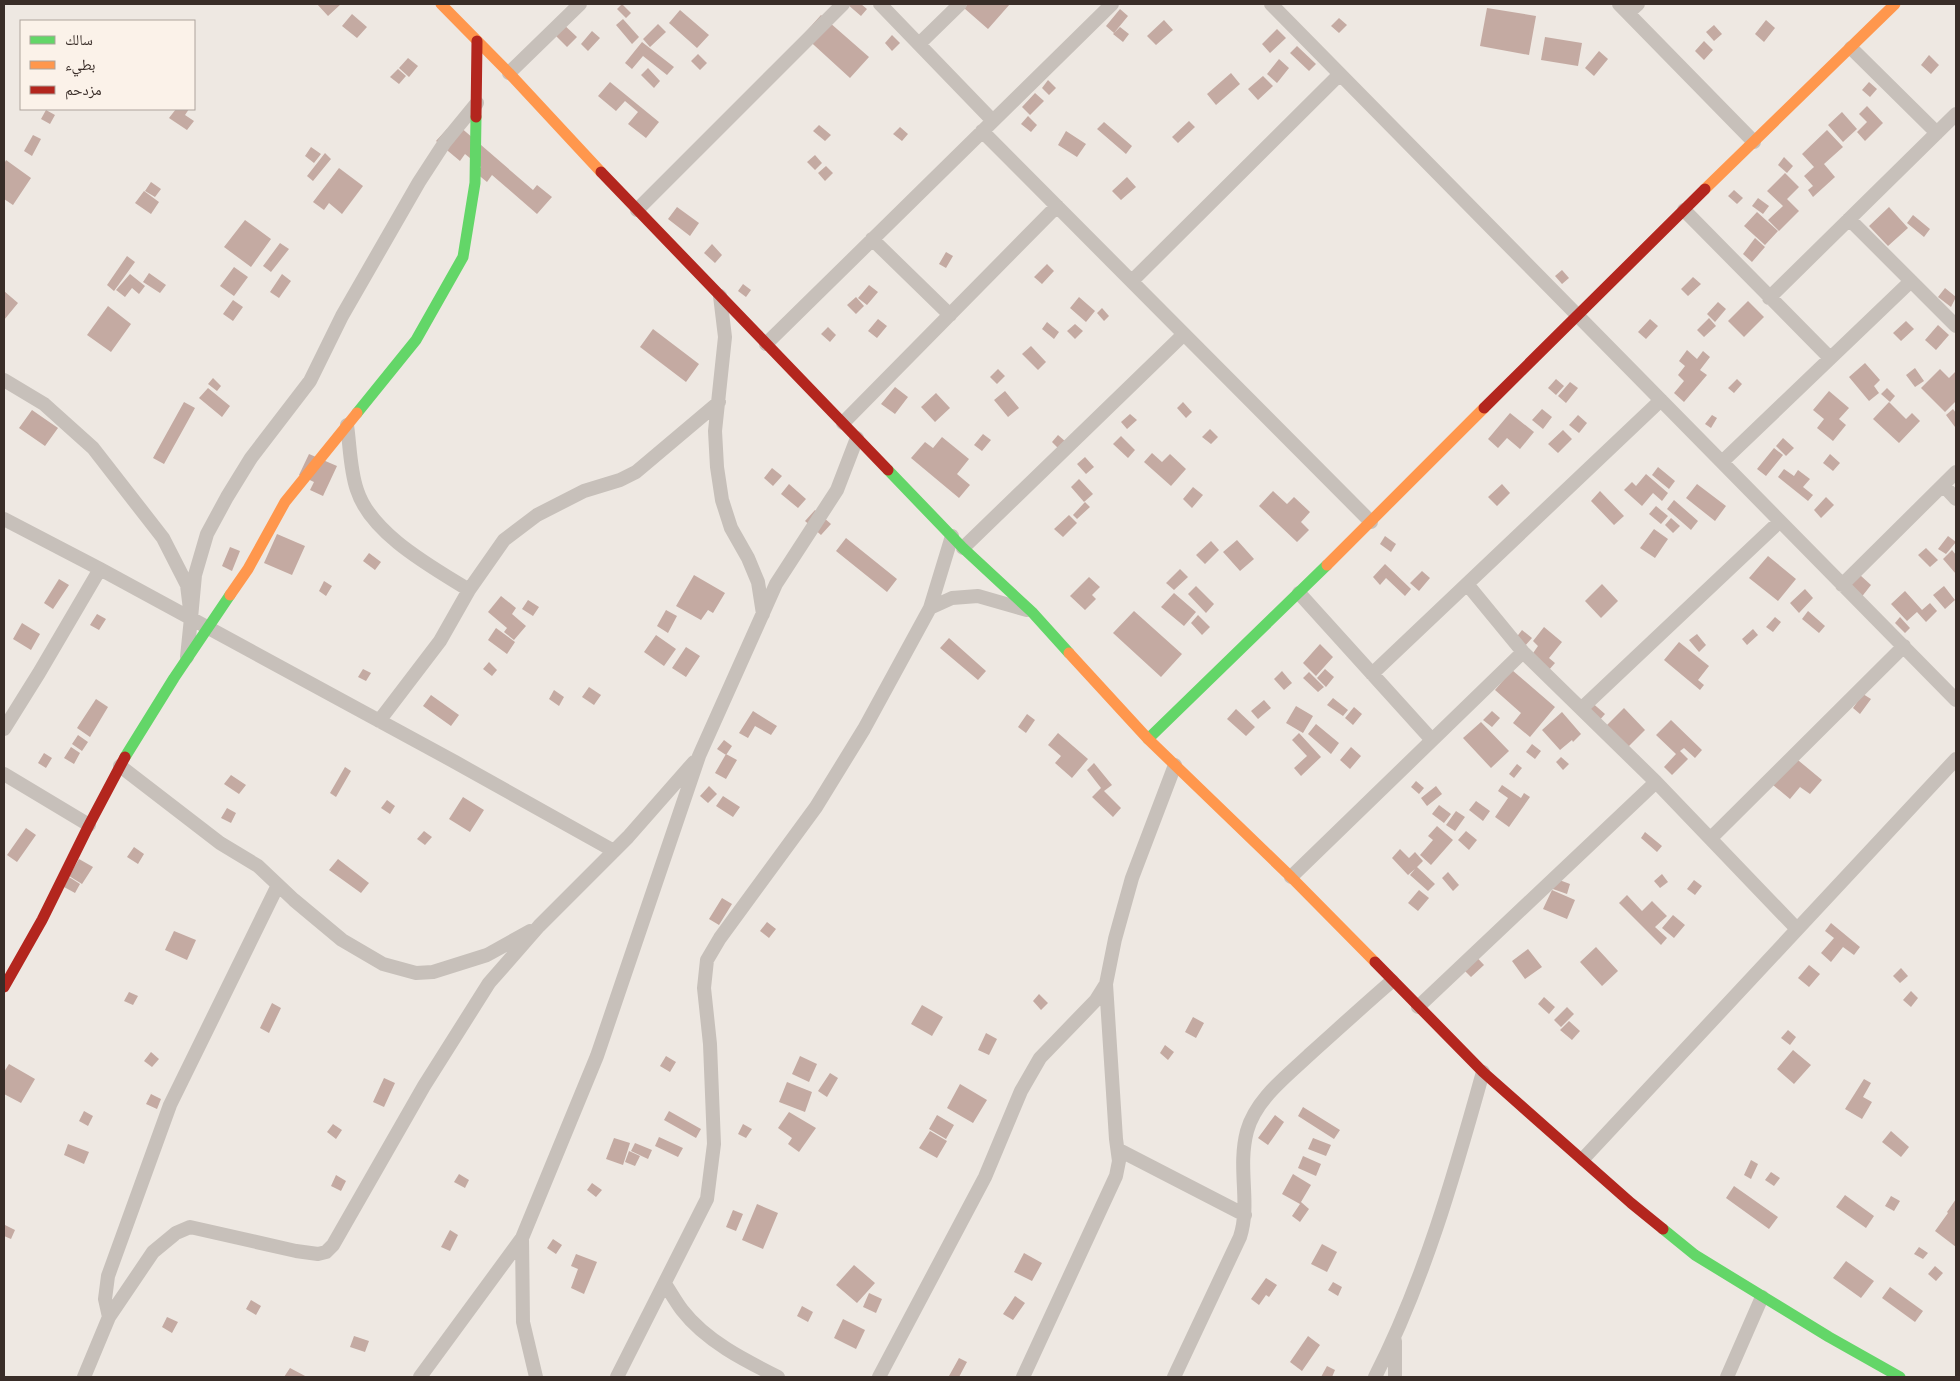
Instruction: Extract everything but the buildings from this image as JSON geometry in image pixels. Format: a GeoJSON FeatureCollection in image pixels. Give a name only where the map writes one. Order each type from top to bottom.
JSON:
{"type":"FeatureCollection","features":[{"type":"Feature","properties":{"kind":"street"},"geometry":{"type":"LineString","coordinates":[[441,4],[963,548],[1032,612],[1148,739],[1291,877],[1483,1072],[1631,1203],[1695,1255],[1762,1297],[1900,1377]]}},
{"type":"Feature","properties":{"kind":"street"},"geometry":{"type":"LineString","coordinates":[[509,73],[580,4]]}},
{"type":"Feature","properties":{"kind":"street"},"geometry":{"type":"LineString","coordinates":[[637,210],[843,4]]}},
{"type":"Feature","properties":{"kind":"street"},"geometry":{"type":"LineString","coordinates":[[880,4],[993,121]]}},
{"type":"Feature","properties":{"kind":"street"},"geometry":{"type":"LineString","coordinates":[[919,44],[960,4]]}},
{"type":"Feature","properties":{"kind":"street"},"geometry":{"type":"LineString","coordinates":[[766,344],[1112,4]]}},
{"type":"Feature","properties":{"kind":"street"},"geometry":{"type":"LineString","coordinates":[[1271,4],[1956,700]]}},
{"type":"Feature","properties":{"kind":"street"},"geometry":{"type":"LineString","coordinates":[[1148,739],[1299,593],[1684,210],[1895,4]]}},
{"type":"Feature","properties":{"kind":"street"},"geometry":{"type":"LineString","coordinates":[[1628,7],[1754,142]]}},
{"type":"Feature","properties":{"kind":"street"},"geometry":{"type":"LineString","coordinates":[[4,987],[42,920],[120,766],[187,660],[248,569],[285,502],[416,340],[463,257],[475,183],[477,42]]}},
{"type":"Feature","properties":{"kind":"street"},"geometry":{"type":"LineString","coordinates":[[1851,48],[1936,133]]}},
{"type":"Feature","properties":{"kind":"street"},"geometry":{"type":"LineString","coordinates":[[1132,281],[1340,74]]}},
{"type":"Feature","properties":{"kind":"street"},"geometry":{"type":"LineString","coordinates":[[187,660],[198,566],[207,534],[226,497],[251,458],[310,381],[342,316],[419,182],[445,142],[477,103]]}},
{"type":"Feature","properties":{"kind":"street"},"geometry":{"type":"LineString","coordinates":[[1769,298],[1956,114]]}},
{"type":"Feature","properties":{"kind":"street"},"geometry":{"type":"LineString","coordinates":[[982,131],[1371,522]]}},
{"type":"Feature","properties":{"kind":"street"},"geometry":{"type":"LineString","coordinates":[[843,423],[1057,206]]}},
{"type":"Feature","properties":{"kind":"street"},"geometry":{"type":"LineString","coordinates":[[1684,210],[1830,358]]}},
{"type":"Feature","properties":{"kind":"street"},"geometry":{"type":"LineString","coordinates":[[1849,219],[1956,326]]}},
{"type":"Feature","properties":{"kind":"street"},"geometry":{"type":"LineString","coordinates":[[872,239],[950,315]]}},
{"type":"Feature","properties":{"kind":"street"},"geometry":{"type":"LineString","coordinates":[[1722,462],[1911,281]]}},
{"type":"Feature","properties":{"kind":"street"},"geometry":{"type":"LineString","coordinates":[[720,296],[725,337],[715,431],[716,467],[722,500],[731,528],[748,558],[758,582],[763,614]]}},
{"type":"Feature","properties":{"kind":"street"},"geometry":{"type":"LineString","coordinates":[[963,548],[1184,334]]}},
{"type":"Feature","properties":{"kind":"street"},"geometry":{"type":"LineString","coordinates":[[4,380],[44,404],[93,448],[131,495],[163,538],[186,585],[191,618]]}},
{"type":"Feature","properties":{"kind":"street"},"geometry":{"type":"LineString","coordinates":[[1372,674],[1661,400]]}},
{"type":"Feature","properties":{"kind":"street"},"geometry":{"type":"LineString","coordinates":[[379,721],[440,640],[469,590],[504,540],[537,515],[584,491],[620,480],[636,472],[719,402]]}},
{"type":"Feature","properties":{"kind":"street"},"geometry":{"type":"LineString","coordinates":[[348,425],[357,490],[365,507],[378,523],[404,548],[469,590]]}},
{"type":"Feature","properties":{"kind":"street"},"geometry":{"type":"LineString","coordinates":[[420,1377],[522,1238],[597,1056],[699,756],[776,584],[837,490],[857,438]]}},
{"type":"Feature","properties":{"kind":"street"},"geometry":{"type":"LineString","coordinates":[[1842,584],[1956,472]]}},
{"type":"Feature","properties":{"kind":"street"},"geometry":{"type":"LineString","coordinates":[[1942,485],[1956,499]]}},
{"type":"Feature","properties":{"kind":"street"},"geometry":{"type":"LineString","coordinates":[[4,519],[191,618],[614,851]]}},
{"type":"Feature","properties":{"kind":"street"},"geometry":{"type":"LineString","coordinates":[[1582,708],[1779,522]]}},
{"type":"Feature","properties":{"kind":"street"},"geometry":{"type":"LineString","coordinates":[[617,1377],[707,1199],[714,1144],[710,1044],[704,988],[707,960],[720,938],[816,807],[864,729],[930,608],[952,536]]}},
{"type":"Feature","properties":{"kind":"street"},"geometry":{"type":"LineString","coordinates":[[4,729],[100,569]]}},
{"type":"Feature","properties":{"kind":"street"},"geometry":{"type":"LineString","coordinates":[[1467,584],[1523,652],[1656,782],[1797,929]]}},
{"type":"Feature","properties":{"kind":"street"},"geometry":{"type":"LineString","coordinates":[[1299,593],[1432,740]]}},
{"type":"Feature","properties":{"kind":"street"},"geometry":{"type":"LineString","coordinates":[[930,608],[952,598],[978,596],[1032,612]]}},
{"type":"Feature","properties":{"kind":"street"},"geometry":{"type":"LineString","coordinates":[[1710,838],[1904,646]]}},
{"type":"Feature","properties":{"kind":"street"},"geometry":{"type":"LineString","coordinates":[[1291,877],[1523,652]]}},
{"type":"Feature","properties":{"kind":"street"},"geometry":{"type":"LineString","coordinates":[[84,1377],[109,1317],[153,1252],[176,1233],[190,1227],[296,1251],[318,1254],[326,1252],[333,1245],[424,1086],[489,984],[539,926],[614,851],[699,756]]}},
{"type":"Feature","properties":{"kind":"street"},"geometry":{"type":"LineString","coordinates":[[1582,1159],[1956,759]]}},
{"type":"Feature","properties":{"kind":"street"},"geometry":{"type":"LineString","coordinates":[[1023,1377],[1116,1176],[1119,1150],[1116,1139],[1108,1039],[1106,984],[1115,939],[1132,878],[1174,765]]}},
{"type":"Feature","properties":{"kind":"street"},"geometry":{"type":"LineString","coordinates":[[120,766],[220,843],[258,866],[342,940],[383,964],[416,973],[433,972],[486,955],[539,926]]}},
{"type":"Feature","properties":{"kind":"street"},"geometry":{"type":"LineString","coordinates":[[4,774],[89,825]]}},
{"type":"Feature","properties":{"kind":"street"},"geometry":{"type":"LineString","coordinates":[[1418,1007],[1656,782]]}},
{"type":"Feature","properties":{"kind":"street"},"geometry":{"type":"LineString","coordinates":[[109,1317],[105,1299],[108,1276],[170,1105],[278,885]]}},
{"type":"Feature","properties":{"kind":"street"},"geometry":{"type":"LineString","coordinates":[[1174,1377],[1240,1237],[1245,1214],[1242,1154],[1248,1129],[1260,1104],[1280,1081],[1392,981]]}},
{"type":"Feature","properties":{"kind":"street"},"geometry":{"type":"LineString","coordinates":[[879,1377],[985,1177],[1021,1091],[1030,1075],[1040,1058],[1096,1000],[1106,984]]}},
{"type":"Feature","properties":{"kind":"street"},"geometry":{"type":"LineString","coordinates":[[1374,1377],[1395,1338],[1450,1188],[1483,1072]]}},
{"type":"Feature","properties":{"kind":"street"},"geometry":{"type":"LineString","coordinates":[[1119,1150],[1245,1214]]}},
{"type":"Feature","properties":{"kind":"street"},"geometry":{"type":"LineString","coordinates":[[522,1238],[523,1322],[536,1377]]}},
{"type":"Feature","properties":{"kind":"street"},"geometry":{"type":"LineString","coordinates":[[665,1284],[683,1311],[706,1334],[748,1362],[778,1377]]}},
{"type":"Feature","properties":{"kind":"street"},"geometry":{"type":"LineString","coordinates":[[1727,1377],[1762,1297]]}},
{"type":"Feature","properties":{"kind":"street"},"geometry":{"type":"LineString","coordinates":[[1395,1338],[1395,1377]]}},
{"type":"Feature","properties":{"kind":"traffic: fast"},"geometry":{"type":"LineString","coordinates":[[357,413],[416,340],[463,257],[475,183],[476,117]]}},
{"type":"Feature","properties":{"kind":"traffic: fast"},"geometry":{"type":"LineString","coordinates":[[888,470],[963,548],[1032,612],[1069,653]]}},
{"type":"Feature","properties":{"kind":"traffic: fast"},"geometry":{"type":"LineString","coordinates":[[1148,739],[1327,565]]}},
{"type":"Feature","properties":{"kind":"traffic: fast"},"geometry":{"type":"LineString","coordinates":[[125,757],[174,678],[230,595]]}},
{"type":"Feature","properties":{"kind":"traffic: fast"},"geometry":{"type":"LineString","coordinates":[[1663,1229],[1695,1255],[1829,1337],[1900,1377]]}},
{"type":"Feature","properties":{"kind":"traffic: slow"},"geometry":{"type":"LineString","coordinates":[[441,4],[509,73],[601,172]]}},
{"type":"Feature","properties":{"kind":"traffic: slow"},"geometry":{"type":"LineString","coordinates":[[1705,189],[1895,4]]}},
{"type":"Feature","properties":{"kind":"traffic: slow"},"geometry":{"type":"LineString","coordinates":[[1327,565],[1484,408]]}},
{"type":"Feature","properties":{"kind":"traffic: slow"},"geometry":{"type":"LineString","coordinates":[[230,595],[248,569],[285,502],[357,413]]}},
{"type":"Feature","properties":{"kind":"traffic: slow"},"geometry":{"type":"LineString","coordinates":[[1069,653],[1148,739],[1291,877],[1375,962]]}},
{"type":"Feature","properties":{"kind":"traffic: jam"},"geometry":{"type":"LineString","coordinates":[[476,117],[477,41]]}},
{"type":"Feature","properties":{"kind":"traffic: jam"},"geometry":{"type":"LineString","coordinates":[[601,172],[888,470]]}},
{"type":"Feature","properties":{"kind":"traffic: jam"},"geometry":{"type":"LineString","coordinates":[[1484,408],[1705,189]]}},
{"type":"Feature","properties":{"kind":"traffic: jam"},"geometry":{"type":"LineString","coordinates":[[4,987],[42,920],[125,757]]}},
{"type":"Feature","properties":{"kind":"traffic: jam"},"geometry":{"type":"LineString","coordinates":[[1375,962],[1483,1072],[1663,1229]]}}]}
